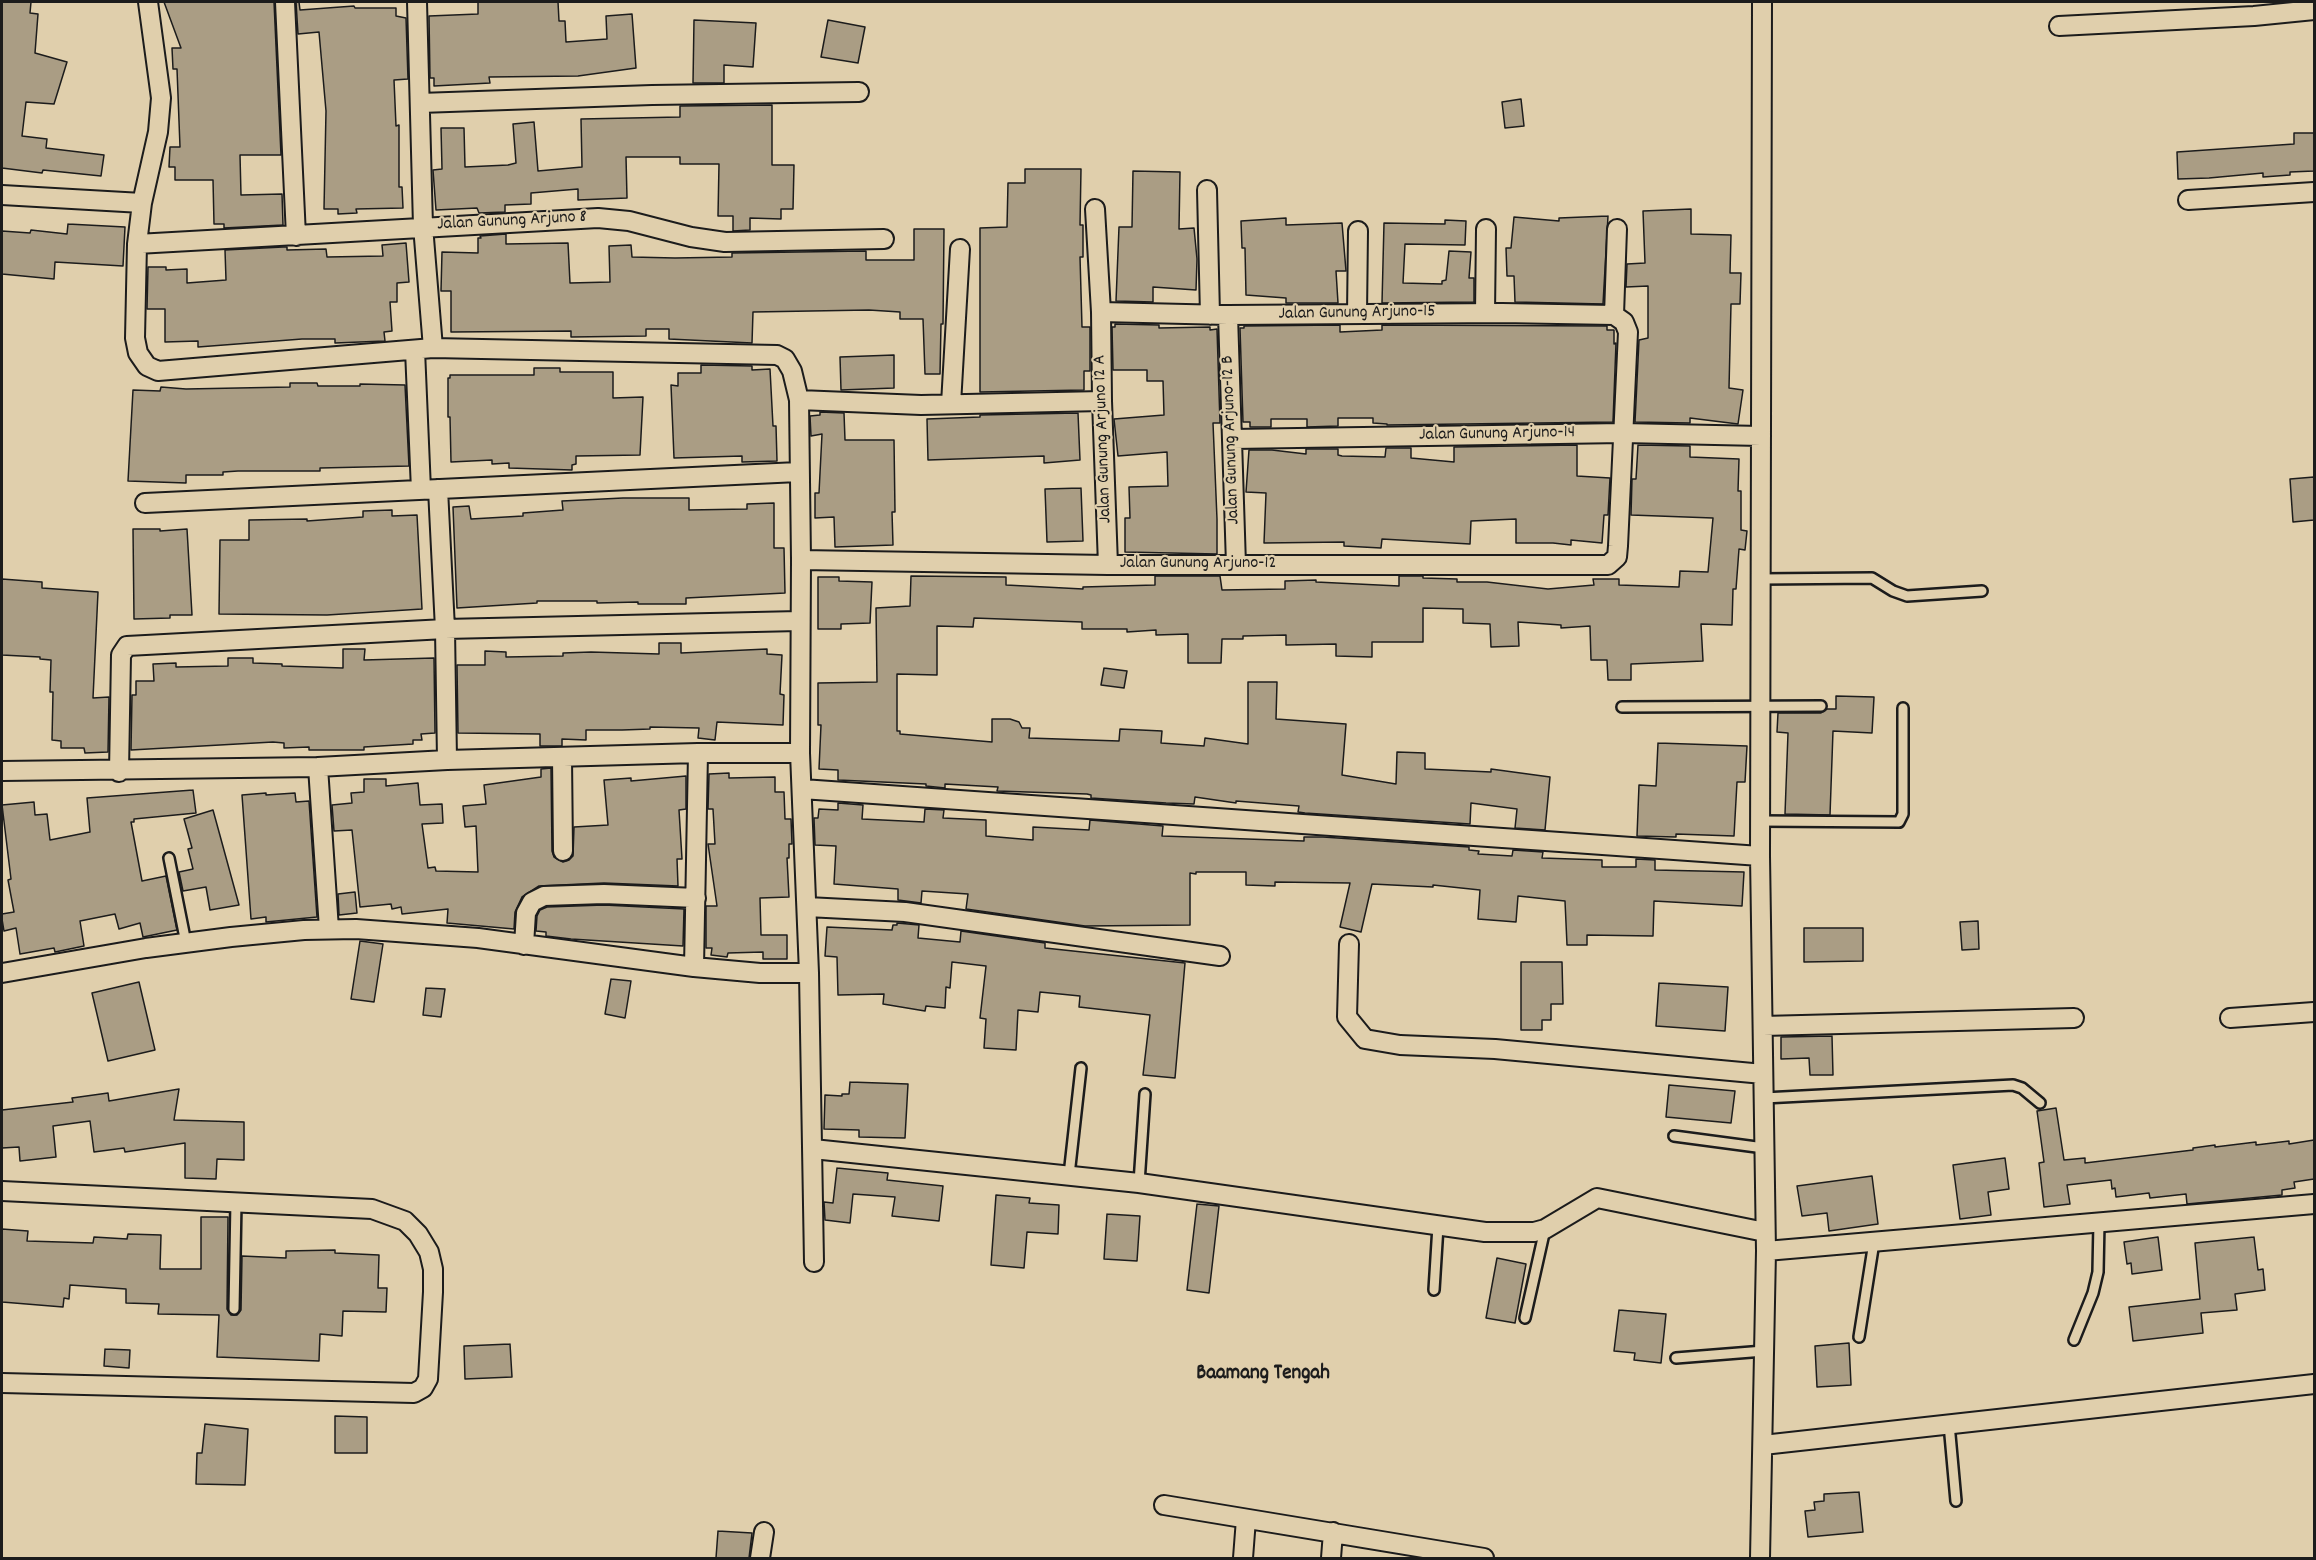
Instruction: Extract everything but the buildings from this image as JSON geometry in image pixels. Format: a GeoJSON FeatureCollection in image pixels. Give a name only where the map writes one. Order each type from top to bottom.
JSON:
{"type":"FeatureCollection","features":[{"type":"Feature","properties":{"kind":"street"},"geometry":{"type":"LineString","coordinates":[[148,2],[161,98],[158,132],[142,203],[137,244],[135,339],[138,353],[147,366],[158,371],[424,349],[777,355],[785,359],[792,371],[799,400],[800,753],[809,973],[814,1262]]}},
{"type":"Feature","properties":{"kind":"street"},"geometry":{"type":"LineString","coordinates":[[285,2],[296,236]]}},
{"type":"Feature","properties":{"kind":"street"},"geometry":{"type":"LineString","coordinates":[[417,2],[429,489],[445,629],[447,760]]}},
{"type":"Feature","properties":{"kind":"street"},"geometry":{"type":"LineString","coordinates":[[1760,1558],[1766,1251],[1760,856],[1762,2]]}},
{"type":"Feature","properties":{"kind":"street"},"geometry":{"type":"LineString","coordinates":[[2059,26],[2254,16],[2314,10]]}},
{"type":"Feature","properties":{"kind":"street"},"geometry":{"type":"LineString","coordinates":[[420,103],[652,94],[858,92]]}},
{"type":"Feature","properties":{"kind":"street"},"geometry":{"type":"LineString","coordinates":[[1207,190],[1210,315]]}},
{"type":"Feature","properties":{"kind":"street"},"geometry":{"type":"LineString","coordinates":[[2188,200],[2314,192]]}},
{"type":"Feature","properties":{"kind":"street"},"geometry":{"type":"LineString","coordinates":[[2,195],[142,203]]}},
{"type":"Feature","properties":{"kind":"street","name":"Jalan Gunung Arjuno 12 A"},"geometry":{"type":"LineString","coordinates":[[1095,209],[1101,312],[1108,565]]}},
{"type":"Feature","properties":{"kind":"street","name":"Jalan Gunung Arjuno 8"},"geometry":{"type":"LineString","coordinates":[[137,244],[296,236],[423,226],[615,218],[691,237],[725,242],[884,239]]}},
{"type":"Feature","properties":{"kind":"street"},"geometry":{"type":"LineString","coordinates":[[1485,313],[1486,229]]}},
{"type":"Feature","properties":{"kind":"street"},"geometry":{"type":"LineString","coordinates":[[1617,229],[1614,315],[1624,322],[1628,332],[1623,434]]}},
{"type":"Feature","properties":{"kind":"street"},"geometry":{"type":"LineString","coordinates":[[1357,314],[1358,231]]}},
{"type":"Feature","properties":{"kind":"street"},"geometry":{"type":"LineString","coordinates":[[951,404],[960,249]]}},
{"type":"Feature","properties":{"kind":"street","name":"Jalan Gunung Arjuno-15"},"geometry":{"type":"LineString","coordinates":[[1101,312],[1210,315],[1485,313],[1614,315]]}},
{"type":"Feature","properties":{"kind":"street","name":"Jalan Gunung Arjuno-12 B"},"geometry":{"type":"LineString","coordinates":[[1228,315],[1236,565]]}},
{"type":"Feature","properties":{"kind":"street"},"geometry":{"type":"LineString","coordinates":[[799,400],[951,404],[1102,401]]}},
{"type":"Feature","properties":{"kind":"street","name":"Jalan Gunung Arjuno-14"},"geometry":{"type":"LineString","coordinates":[[1233,439],[1623,434],[1761,436]]}},
{"type":"Feature","properties":{"kind":"street","name":"Jalan Gunung Arjuno-12"},"geometry":{"type":"LineString","coordinates":[[801,560],[1108,565],[1608,565],[1617,557],[1623,434]]}},
{"type":"Feature","properties":{"kind":"street"},"geometry":{"type":"LineString","coordinates":[[145,503],[798,472]]}},
{"type":"Feature","properties":{"kind":"street"},"geometry":{"type":"LineString","coordinates":[[119,772],[121,655],[127,646],[445,629],[799,621]]}},
{"type":"Feature","properties":{"kind":"street"},"geometry":{"type":"LineString","coordinates":[[2,771],[119,772],[318,767],[447,760],[698,753],[800,753]]}},
{"type":"Feature","properties":{"kind":"street"},"geometry":{"type":"LineString","coordinates":[[694,967],[698,753]]}},
{"type":"Feature","properties":{"kind":"street"},"geometry":{"type":"LineString","coordinates":[[562,757],[563,851]]}},
{"type":"Feature","properties":{"kind":"street"},"geometry":{"type":"LineString","coordinates":[[318,767],[329,929]]}},
{"type":"Feature","properties":{"kind":"street"},"geometry":{"type":"LineString","coordinates":[[802,789],[1760,856]]}},
{"type":"Feature","properties":{"kind":"street"},"geometry":{"type":"LineString","coordinates":[[524,945],[526,913],[532,902],[544,896],[604,894],[696,898]]}},
{"type":"Feature","properties":{"kind":"street"},"geometry":{"type":"LineString","coordinates":[[807,907],[905,912],[1220,956]]}},
{"type":"Feature","properties":{"kind":"street"},"geometry":{"type":"LineString","coordinates":[[2,973],[186,943],[329,929],[397,931],[694,967],[760,973],[809,973]]}},
{"type":"Feature","properties":{"kind":"street"},"geometry":{"type":"LineString","coordinates":[[1349,944],[1347,1017],[1365,1039],[1400,1045],[1495,1049],[1763,1074]]}},
{"type":"Feature","properties":{"kind":"street"},"geometry":{"type":"LineString","coordinates":[[2230,1018],[2314,1012]]}},
{"type":"Feature","properties":{"kind":"street"},"geometry":{"type":"LineString","coordinates":[[1763,1026],[2074,1018]]}},
{"type":"Feature","properties":{"kind":"street"},"geometry":{"type":"LineString","coordinates":[[813,1149],[1139,1183],[1438,1226],[1495,1232],[1526,1233],[1545,1229],[1597,1198],[1765,1232]]}},
{"type":"Feature","properties":{"kind":"street"},"geometry":{"type":"LineString","coordinates":[[2,1191],[372,1209],[405,1221],[418,1234],[429,1252],[433,1269],[428,1379],[423,1388],[414,1393],[2,1383]]}},
{"type":"Feature","properties":{"kind":"street"},"geometry":{"type":"LineString","coordinates":[[1766,1251],[2314,1203]]}},
{"type":"Feature","properties":{"kind":"street"},"geometry":{"type":"LineString","coordinates":[[1763,1444],[2314,1384]]}},
{"type":"Feature","properties":{"kind":"street"},"geometry":{"type":"LineString","coordinates":[[1164,1505],[1333,1532],[1416,1553],[1484,1558]]}},
{"type":"Feature","properties":{"kind":"street"},"geometry":{"type":"LineString","coordinates":[[1243,1558],[1246,1519]]}},
{"type":"Feature","properties":{"kind":"street"},"geometry":{"type":"LineString","coordinates":[[760,1558],[764,1532]]}},
{"type":"Feature","properties":{"kind":"street"},"geometry":{"type":"LineString","coordinates":[[1330,1558],[1333,1532]]}},
{"type":"Feature","properties":{"kind":"lane"},"geometry":{"type":"LineString","coordinates":[[1761,579],[1872,578],[1893,591],[1907,596],[1982,591]]}},
{"type":"Feature","properties":{"kind":"lane"},"geometry":{"type":"LineString","coordinates":[[1622,707],[1821,706]]}},
{"type":"Feature","properties":{"kind":"lane"},"geometry":{"type":"LineString","coordinates":[[1761,821],[1899,822],[1903,814],[1903,708]]}},
{"type":"Feature","properties":{"kind":"lane"},"geometry":{"type":"LineString","coordinates":[[169,858],[186,943]]}},
{"type":"Feature","properties":{"kind":"lane"},"geometry":{"type":"LineString","coordinates":[[1069,1175],[1081,1068]]}},
{"type":"Feature","properties":{"kind":"lane"},"geometry":{"type":"LineString","coordinates":[[1764,1098],[2013,1085],[2022,1088],[2040,1103]]}},
{"type":"Feature","properties":{"kind":"lane"},"geometry":{"type":"LineString","coordinates":[[1139,1183],[1145,1094]]}},
{"type":"Feature","properties":{"kind":"lane"},"geometry":{"type":"LineString","coordinates":[[1674,1136],[1764,1148]]}},
{"type":"Feature","properties":{"kind":"lane"},"geometry":{"type":"LineString","coordinates":[[234,1310],[236,1202]]}},
{"type":"Feature","properties":{"kind":"lane"},"geometry":{"type":"LineString","coordinates":[[2074,1340],[2093,1293],[2098,1272],[2099,1222]]}},
{"type":"Feature","properties":{"kind":"lane"},"geometry":{"type":"LineString","coordinates":[[1434,1290],[1438,1226]]}},
{"type":"Feature","properties":{"kind":"lane"},"geometry":{"type":"LineString","coordinates":[[1525,1318],[1545,1229]]}},
{"type":"Feature","properties":{"kind":"lane"},"geometry":{"type":"LineString","coordinates":[[1859,1337],[1874,1242]]}},
{"type":"Feature","properties":{"kind":"lane"},"geometry":{"type":"LineString","coordinates":[[1676,1358],[1764,1351]]}},
{"type":"Feature","properties":{"kind":"lane"},"geometry":{"type":"LineString","coordinates":[[1949,1424],[1956,1501]]}},
{"type":"Feature","properties":{"kind":"district","name":"Baamang Tengah"},"geometry":{"type":"Point","coordinates":[1263,1375]}}]}
